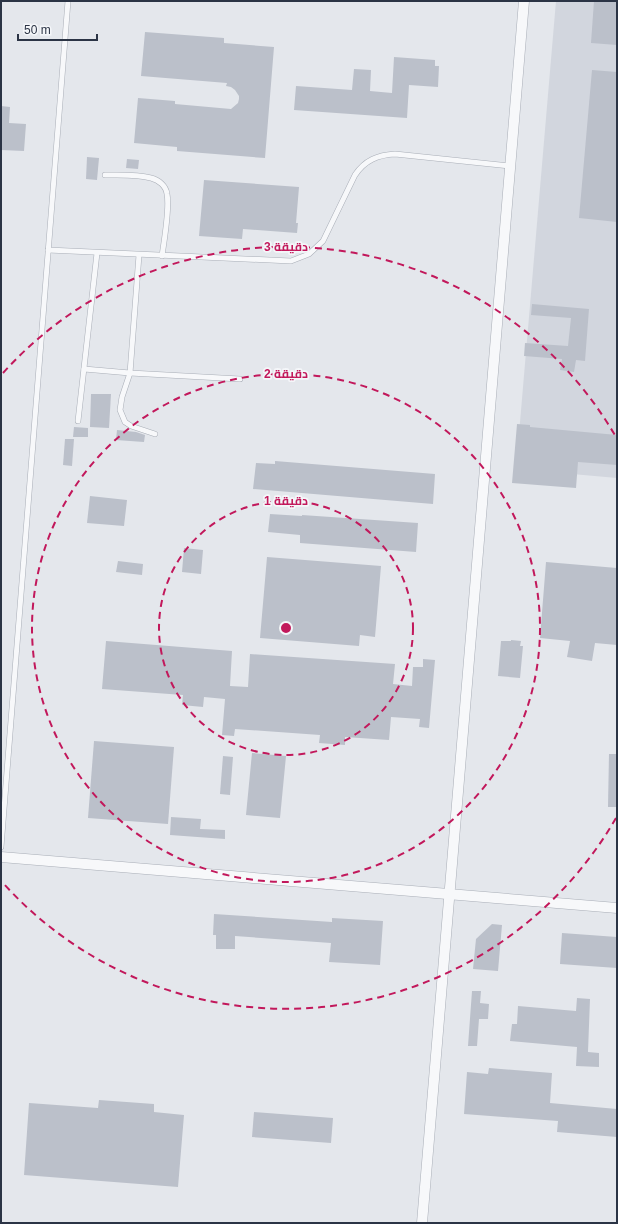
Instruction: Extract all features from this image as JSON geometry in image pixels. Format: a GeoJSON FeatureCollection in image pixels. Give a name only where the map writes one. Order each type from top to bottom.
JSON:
{"type":"FeatureCollection","features":[{"type":"Feature","properties":{"kind":"street"},"geometry":{"type":"LineString","coordinates":[[422,1223],[524,1]]}},
{"type":"Feature","properties":{"kind":"street"},"geometry":{"type":"LineString","coordinates":[[1,857],[617,908]]}},
{"type":"Feature","properties":{"kind":"lane"},"geometry":{"type":"LineString","coordinates":[[1,847],[68,1]]}},
{"type":"Feature","properties":{"kind":"lane"},"geometry":{"type":"LineString","coordinates":[[48,250],[281,262],[291,261],[300,259],[317,248],[323,241],[355,174],[366,163],[380,156],[395,154],[510,166]]}},
{"type":"Feature","properties":{"kind":"lane"},"geometry":{"type":"LineString","coordinates":[[105,175],[152,178],[163,185],[166,190],[168,201],[162,256]]}},
{"type":"Feature","properties":{"kind":"lane"},"geometry":{"type":"LineString","coordinates":[[78,421],[97,252]]}},
{"type":"Feature","properties":{"kind":"lane"},"geometry":{"type":"LineString","coordinates":[[139,255],[130,373],[120,404],[122,417],[125,422],[130,426],[155,434]]}},
{"type":"Feature","properties":{"kind":"lane"},"geometry":{"type":"LineString","coordinates":[[84,369],[240,379]]}},
{"type":"Feature","properties":{"kind":"shaded area"},"geometry":{"type":"Polygon","coordinates":[[[556,1],[617,1],[617,478],[516,469],[556,1]]]}},
{"type":"Feature","properties":{"kind":"building"},"geometry":{"type":"Polygon","coordinates":[[[594,1],[617,1],[617,45],[591,43],[594,1]]]}},
{"type":"Feature","properties":{"kind":"building"},"geometry":{"type":"Polygon","coordinates":[[[145,32],[224,38],[224,43],[274,47],[265,158],[177,151],[177,147],[134,143],[138,98],[175,101],[175,104],[231,109],[238,103],[239,99],[239,96],[235,90],[226,86],[227,83],[141,76],[145,32]]]}},
{"type":"Feature","properties":{"kind":"building"},"geometry":{"type":"Polygon","coordinates":[[[394,57],[435,60],[435,66],[439,66],[438,87],[409,85],[407,118],[294,110],[296,86],[352,90],[354,69],[371,70],[370,91],[392,93],[394,57]]]}},
{"type":"Feature","properties":{"kind":"building"},"geometry":{"type":"Polygon","coordinates":[[[592,70],[617,72],[617,222],[579,218],[592,70]]]}},
{"type":"Feature","properties":{"kind":"building"},"geometry":{"type":"Polygon","coordinates":[[[1,106],[10,107],[9,123],[26,124],[24,151],[1,150],[1,106]]]}},
{"type":"Feature","properties":{"kind":"building"},"geometry":{"type":"Polygon","coordinates":[[[87,157],[99,158],[97,180],[86,179],[87,157]]]}},
{"type":"Feature","properties":{"kind":"building"},"geometry":{"type":"Polygon","coordinates":[[[127,159],[139,160],[138,169],[126,168],[127,159]]]}},
{"type":"Feature","properties":{"kind":"building"},"geometry":{"type":"Polygon","coordinates":[[[204,180],[299,187],[296,223],[298,223],[297,233],[243,229],[242,239],[199,236],[204,180]]]}},
{"type":"Feature","properties":{"kind":"building"},"geometry":{"type":"Polygon","coordinates":[[[532,304],[589,309],[585,361],[576,360],[574,372],[560,370],[562,359],[524,356],[525,343],[568,346],[571,318],[531,315],[532,304]]]}},
{"type":"Feature","properties":{"kind":"building"},"geometry":{"type":"Polygon","coordinates":[[[91,394],[111,394],[109,428],[90,427],[91,394]]]}},
{"type":"Feature","properties":{"kind":"building"},"geometry":{"type":"Polygon","coordinates":[[[517,424],[530,425],[530,427],[617,435],[617,465],[578,462],[576,488],[512,483],[517,424]]]}},
{"type":"Feature","properties":{"kind":"building"},"geometry":{"type":"Polygon","coordinates":[[[74,427],[88,428],[88,437],[73,437],[74,427]]]}},
{"type":"Feature","properties":{"kind":"building"},"geometry":{"type":"Polygon","coordinates":[[[117,430],[136,432],[145,435],[144,442],[116,440],[117,430]]]}},
{"type":"Feature","properties":{"kind":"building"},"geometry":{"type":"Polygon","coordinates":[[[65,439],[74,439],[72,466],[63,465],[65,439]]]}},
{"type":"Feature","properties":{"kind":"building"},"geometry":{"type":"Polygon","coordinates":[[[275,461],[435,474],[433,504],[253,489],[256,463],[275,464],[275,461]]]}},
{"type":"Feature","properties":{"kind":"building"},"geometry":{"type":"Polygon","coordinates":[[[90,496],[127,500],[124,526],[87,523],[90,496]]]}},
{"type":"Feature","properties":{"kind":"building"},"geometry":{"type":"Polygon","coordinates":[[[270,514],[418,523],[416,552],[300,543],[300,535],[268,532],[270,514]]]}},
{"type":"Feature","properties":{"kind":"building"},"geometry":{"type":"Polygon","coordinates":[[[184,548],[203,550],[201,574],[182,572],[184,548]]]}},
{"type":"Feature","properties":{"kind":"building"},"geometry":{"type":"Polygon","coordinates":[[[267,557],[381,566],[375,637],[360,635],[359,646],[260,638],[267,557]]]}},
{"type":"Feature","properties":{"kind":"building"},"geometry":{"type":"Polygon","coordinates":[[[118,561],[143,564],[142,575],[116,572],[118,561]]]}},
{"type":"Feature","properties":{"kind":"building"},"geometry":{"type":"Polygon","coordinates":[[[546,562],[617,568],[617,645],[595,643],[592,661],[567,657],[570,641],[540,638],[546,562]]]}},
{"type":"Feature","properties":{"kind":"building"},"geometry":{"type":"Polygon","coordinates":[[[106,641],[232,651],[230,686],[248,687],[250,654],[395,664],[393,684],[412,686],[413,667],[423,667],[423,659],[435,660],[429,728],[419,727],[420,719],[391,717],[389,740],[345,737],[345,745],[319,743],[320,735],[235,729],[234,736],[222,735],[225,699],[204,697],[203,707],[182,705],[183,695],[102,689],[106,641]]]}},
{"type":"Feature","properties":{"kind":"building"},"geometry":{"type":"Polygon","coordinates":[[[501,641],[521,641],[520,646],[523,646],[520,678],[498,676],[501,641]]]}},
{"type":"Feature","properties":{"kind":"building"},"geometry":{"type":"Polygon","coordinates":[[[94,741],[174,747],[168,824],[88,818],[94,741]]]}},
{"type":"Feature","properties":{"kind":"building"},"geometry":{"type":"Polygon","coordinates":[[[252,753],[286,756],[280,818],[246,815],[252,753]]]}},
{"type":"Feature","properties":{"kind":"building"},"geometry":{"type":"Polygon","coordinates":[[[609,754],[617,754],[617,807],[608,807],[609,754]]]}},
{"type":"Feature","properties":{"kind":"building"},"geometry":{"type":"Polygon","coordinates":[[[223,756],[233,757],[230,795],[220,794],[223,756]]]}},
{"type":"Feature","properties":{"kind":"building"},"geometry":{"type":"Polygon","coordinates":[[[171,817],[201,819],[200,829],[225,830],[225,839],[170,835],[171,817]]]}},
{"type":"Feature","properties":{"kind":"building"},"geometry":{"type":"Polygon","coordinates":[[[214,914],[332,922],[332,918],[383,921],[380,965],[329,962],[331,943],[235,936],[235,949],[216,949],[216,935],[213,935],[214,914]]]}},
{"type":"Feature","properties":{"kind":"building"},"geometry":{"type":"Polygon","coordinates":[[[492,924],[502,925],[498,971],[473,969],[476,939],[492,924]]]}},
{"type":"Feature","properties":{"kind":"building"},"geometry":{"type":"Polygon","coordinates":[[[562,933],[617,937],[617,968],[560,964],[562,933]]]}},
{"type":"Feature","properties":{"kind":"building"},"geometry":{"type":"Polygon","coordinates":[[[472,991],[481,991],[480,1003],[489,1004],[488,1019],[479,1019],[477,1046],[468,1046],[472,991]]]}},
{"type":"Feature","properties":{"kind":"building"},"geometry":{"type":"Polygon","coordinates":[[[577,998],[590,999],[588,1052],[599,1053],[599,1067],[576,1066],[577,1047],[510,1041],[512,1024],[517,1024],[518,1006],[576,1011],[577,998]]]}},
{"type":"Feature","properties":{"kind":"building"},"geometry":{"type":"Polygon","coordinates":[[[489,1068],[552,1073],[550,1103],[617,1109],[617,1137],[557,1132],[558,1121],[464,1114],[467,1072],[488,1074],[489,1068]]]}},
{"type":"Feature","properties":{"kind":"building"},"geometry":{"type":"Polygon","coordinates":[[[99,1100],[154,1104],[154,1112],[184,1115],[178,1187],[24,1175],[29,1103],[98,1108],[99,1100]]]}},
{"type":"Feature","properties":{"kind":"building"},"geometry":{"type":"Polygon","coordinates":[[[254,1112],[333,1118],[331,1143],[252,1137],[254,1112]]]}}]}
